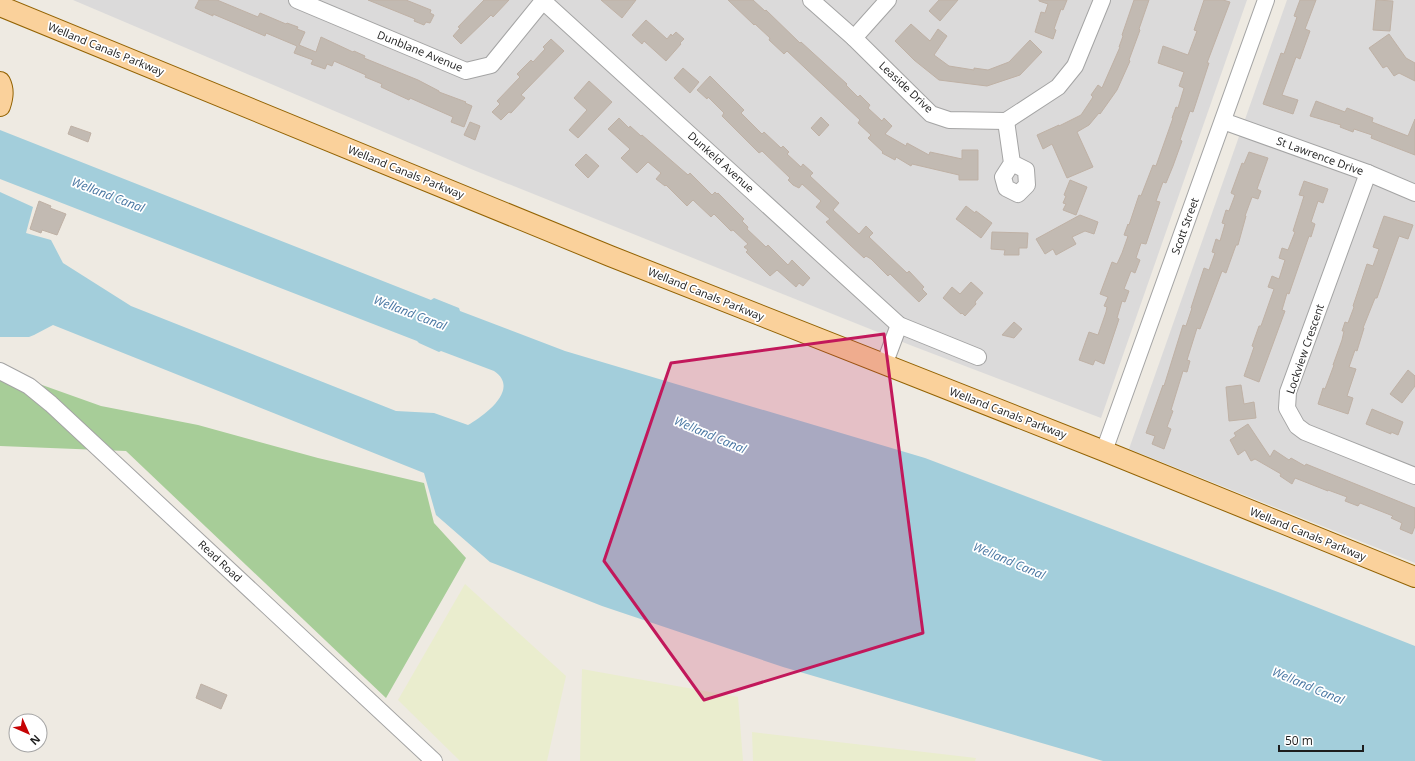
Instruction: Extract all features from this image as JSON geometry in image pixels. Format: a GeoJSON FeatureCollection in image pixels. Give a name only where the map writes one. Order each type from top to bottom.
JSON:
{"type":"FeatureCollection","features":[{"type":"Feature","properties":{"kind":"main road","name":"Welland Canals Parkway"},"geometry":{"type":"LineString","coordinates":[[0,6],[610,256],[1104,451],[1415,577]]}},
{"type":"Feature","properties":{"kind":"main road"},"geometry":{"type":"LineString","coordinates":[[0,82],[3,91],[3,98],[0,106]]}},
{"type":"Feature","properties":{"kind":"street","name":"Dunblane Avenue"},"geometry":{"type":"LineString","coordinates":[[297,0],[466,70],[491,65],[543,1]]}},
{"type":"Feature","properties":{"kind":"street","name":"Leaside Drive"},"geometry":{"type":"LineString","coordinates":[[811,0],[854,38],[931,114],[949,120],[1006,121]]}},
{"type":"Feature","properties":{"kind":"street"},"geometry":{"type":"LineString","coordinates":[[854,38],[888,0]]}},
{"type":"Feature","properties":{"kind":"street"},"geometry":{"type":"LineString","coordinates":[[1012,163],[1006,121],[1058,87],[1075,66],[1102,0]]}},
{"type":"Feature","properties":{"kind":"street","name":"Scott Street"},"geometry":{"type":"LineString","coordinates":[[1104,451],[1266,0]]}},
{"type":"Feature","properties":{"kind":"street","name":"Dunkeld Avenue"},"geometry":{"type":"LineString","coordinates":[[543,1],[900,325],[978,357]]}},
{"type":"Feature","properties":{"kind":"street","name":"St Lawrence Drive"},"geometry":{"type":"LineString","coordinates":[[1223,121],[1368,173],[1415,193]]}},
{"type":"Feature","properties":{"kind":"street","name":"Lockview Crescent"},"geometry":{"type":"LineString","coordinates":[[1368,173],[1288,392],[1287,408],[1297,426],[1306,432],[1415,476]]}},
{"type":"Feature","properties":{"kind":"street"},"geometry":{"type":"LineString","coordinates":[[884,365],[900,325]]}},
{"type":"Feature","properties":{"kind":"street","name":"Read Road"},"geometry":{"type":"LineString","coordinates":[[0,371],[30,386],[51,404],[434,761]]}},
{"type":"Feature","properties":{"kind":"highlighted area"},"geometry":{"type":"Polygon","coordinates":[[[884,334],[923,633],[704,700],[604,561],[671,363],[884,334]]]}},
{"type":"Feature","properties":{"kind":"shaded area"},"geometry":{"type":"Polygon","coordinates":[[[73,0],[1247,0],[1101,418],[910,345],[471,169],[73,0]]]}},
{"type":"Feature","properties":{"kind":"shaded area"},"geometry":{"type":"Polygon","coordinates":[[[1287,0],[1415,0],[1415,563],[1129,449],[1287,0]]]}},
{"type":"Feature","properties":{"kind":"green space"},"geometry":{"type":"Polygon","coordinates":[[[0,370],[101,406],[198,425],[318,458],[424,483],[434,523],[466,558],[386,698],[126,451],[0,446],[0,370]]]}},
{"type":"Feature","properties":{"kind":"green space"},"geometry":{"type":"Polygon","coordinates":[[[465,584],[566,676],[547,761],[460,761],[398,700],[465,584]]]}},
{"type":"Feature","properties":{"kind":"green space"},"geometry":{"type":"Polygon","coordinates":[[[582,669],[738,697],[743,761],[580,761],[582,669]]]}},
{"type":"Feature","properties":{"kind":"green space"},"geometry":{"type":"Polygon","coordinates":[[[752,732],[976,758],[975,761],[753,761],[752,732]]]}},
{"type":"Feature","properties":{"kind":"water","name":"Welland Canal"},"geometry":{"type":"Polygon","coordinates":[[[0,130],[431,300],[434,298],[459,308],[460,311],[565,351],[925,458],[1278,592],[1415,646],[1415,761],[1103,761],[783,667],[602,606],[490,562],[436,515],[424,473],[53,325],[29,337],[0,337],[0,192],[33,207],[26,233],[51,240],[63,263],[131,306],[396,411],[434,413],[468,425],[490,409],[502,394],[504,386],[501,378],[494,371],[441,351],[439,352],[417,341],[0,179],[0,130]]]}},
{"type":"Feature","properties":{"kind":"building"},"geometry":{"type":"Polygon","coordinates":[[[199,0],[217,0],[258,17],[260,13],[286,24],[287,23],[298,27],[297,29],[305,32],[299,45],[316,52],[321,37],[365,56],[364,58],[418,80],[439,92],[466,102],[465,103],[472,106],[464,127],[451,122],[453,117],[410,98],[409,100],[381,87],[382,84],[365,77],[366,75],[334,61],[332,66],[327,64],[325,69],[311,64],[313,60],[294,53],[297,46],[266,33],[265,36],[195,8],[199,0]]]}},
{"type":"Feature","properties":{"kind":"building"},"geometry":{"type":"Polygon","coordinates":[[[368,0],[406,0],[431,10],[430,13],[434,15],[430,23],[426,22],[424,25],[414,21],[415,19],[368,0]]]}},
{"type":"Feature","properties":{"kind":"building"},"geometry":{"type":"Polygon","coordinates":[[[484,0],[509,0],[493,17],[491,15],[461,44],[453,36],[460,28],[458,27],[484,0]]]}},
{"type":"Feature","properties":{"kind":"building"},"geometry":{"type":"Polygon","coordinates":[[[601,0],[636,0],[622,18],[601,0]]]}},
{"type":"Feature","properties":{"kind":"building"},"geometry":{"type":"Polygon","coordinates":[[[728,0],[753,0],[765,11],[766,10],[800,43],[801,42],[847,84],[846,85],[858,97],[860,95],[870,105],[868,108],[882,121],[884,118],[892,126],[885,134],[906,146],[907,143],[929,155],[930,152],[962,159],[962,150],[978,150],[978,180],[959,180],[959,175],[912,164],[911,166],[896,157],[895,160],[882,153],[883,152],[868,138],[871,135],[858,123],[860,120],[787,51],[784,54],[769,40],[770,38],[728,0]]]}},
{"type":"Feature","properties":{"kind":"building"},"geometry":{"type":"Polygon","coordinates":[[[939,0],[958,0],[940,21],[929,11],[939,0]]]}},
{"type":"Feature","properties":{"kind":"building"},"geometry":{"type":"Polygon","coordinates":[[[1039,0],[1067,0],[1063,10],[1061,9],[1054,29],[1056,30],[1053,39],[1035,32],[1041,12],[1045,13],[1048,4],[1039,0]]]}},
{"type":"Feature","properties":{"kind":"building"},"geometry":{"type":"Polygon","coordinates":[[[1134,0],[1149,0],[1129,60],[1130,61],[1117,90],[1100,114],[1099,113],[1089,125],[1077,132],[1093,167],[1067,178],[1052,144],[1043,149],[1037,135],[1081,115],[1093,97],[1091,95],[1098,85],[1102,88],[1120,47],[1122,35],[1134,0]]]}},
{"type":"Feature","properties":{"kind":"building"},"geometry":{"type":"Polygon","coordinates":[[[1204,0],[1223,0],[1230,2],[1207,63],[1209,63],[1193,112],[1190,111],[1180,140],[1182,141],[1173,166],[1166,183],[1163,182],[1156,201],[1160,202],[1146,244],[1141,243],[1136,258],[1140,260],[1135,273],[1131,271],[1124,289],[1129,291],[1125,302],[1122,301],[1117,318],[1119,319],[1104,364],[1095,360],[1093,365],[1079,360],[1089,332],[1098,335],[1106,312],[1107,307],[1104,306],[1108,297],[1100,294],[1112,262],[1117,264],[1122,253],[1128,236],[1124,235],[1128,224],[1129,225],[1139,195],[1141,196],[1153,165],[1156,166],[1184,88],[1179,86],[1184,72],[1158,63],[1163,46],[1188,55],[1197,31],[1194,30],[1204,0]]]}},
{"type":"Feature","properties":{"kind":"building"},"geometry":{"type":"Polygon","coordinates":[[[1300,0],[1316,0],[1305,29],[1310,31],[1300,59],[1296,57],[1282,95],[1298,100],[1293,114],[1263,104],[1281,53],[1284,54],[1297,17],[1294,16],[1300,0]]]}},
{"type":"Feature","properties":{"kind":"building"},"geometry":{"type":"Polygon","coordinates":[[[1376,0],[1393,1],[1390,31],[1373,30],[1376,0]]]}},
{"type":"Feature","properties":{"kind":"building"},"geometry":{"type":"Polygon","coordinates":[[[646,20],[667,39],[671,34],[672,36],[676,32],[684,39],[666,61],[644,41],[642,44],[632,35],[646,20]]]}},
{"type":"Feature","properties":{"kind":"building"},"geometry":{"type":"Polygon","coordinates":[[[911,24],[930,41],[938,29],[947,36],[934,55],[949,66],[974,70],[974,68],[988,70],[1009,62],[1030,40],[1042,52],[1020,75],[987,86],[939,80],[914,60],[895,41],[911,24]]]}},
{"type":"Feature","properties":{"kind":"building"},"geometry":{"type":"Polygon","coordinates":[[[1389,34],[1406,58],[1415,63],[1415,81],[1399,73],[1394,76],[1387,66],[1383,68],[1369,48],[1389,34]]]}},
{"type":"Feature","properties":{"kind":"building"},"geometry":{"type":"Polygon","coordinates":[[[551,39],[564,51],[521,95],[525,98],[511,113],[509,112],[501,120],[492,112],[500,104],[497,101],[520,77],[517,74],[531,60],[533,62],[545,49],[543,47],[551,39]]]}},
{"type":"Feature","properties":{"kind":"building"},"geometry":{"type":"Polygon","coordinates":[[[683,68],[699,82],[690,93],[674,78],[683,68]]]}},
{"type":"Feature","properties":{"kind":"building"},"geometry":{"type":"Polygon","coordinates":[[[710,76],[744,110],[741,113],[762,134],[764,132],[781,148],[783,146],[789,152],[787,154],[801,167],[803,164],[813,173],[810,176],[839,203],[833,210],[859,234],[866,226],[873,233],[869,237],[907,273],[909,271],[924,287],[922,289],[927,294],[919,302],[890,274],[888,276],[871,259],[866,256],[864,258],[849,244],[826,222],[830,219],[816,207],[821,201],[802,184],[799,188],[793,185],[788,180],[790,178],[762,151],[759,153],[722,116],[724,113],[708,97],[707,99],[697,90],[710,76]]]}},
{"type":"Feature","properties":{"kind":"building"},"geometry":{"type":"Polygon","coordinates":[[[589,81],[612,102],[578,138],[569,130],[587,110],[574,98],[589,81]]]}},
{"type":"Feature","properties":{"kind":"building"},"geometry":{"type":"Polygon","coordinates":[[[1316,101],[1345,112],[1347,108],[1373,118],[1372,122],[1408,136],[1415,119],[1415,155],[1371,138],[1372,135],[1354,129],[1353,132],[1340,127],[1341,125],[1310,116],[1316,101]]]}},
{"type":"Feature","properties":{"kind":"building"},"geometry":{"type":"Polygon","coordinates":[[[821,117],[829,125],[819,136],[811,128],[821,117]]]}},
{"type":"Feature","properties":{"kind":"building"},"geometry":{"type":"Polygon","coordinates":[[[619,118],[629,128],[630,126],[641,136],[642,135],[688,175],[690,173],[712,195],[715,192],[717,194],[718,193],[744,219],[742,221],[748,227],[747,229],[766,247],[768,245],[788,265],[792,260],[810,278],[803,286],[799,283],[796,287],[777,270],[770,276],[746,252],[748,250],[744,247],[748,244],[733,230],[731,231],[714,214],[711,217],[693,200],[687,206],[666,185],[665,186],[656,179],[661,173],[648,162],[637,173],[621,158],[630,149],[608,129],[619,118]]]}},
{"type":"Feature","properties":{"kind":"building"},"geometry":{"type":"Polygon","coordinates":[[[470,122],[480,126],[475,140],[464,135],[470,122]]]}},
{"type":"Feature","properties":{"kind":"building"},"geometry":{"type":"Polygon","coordinates":[[[71,126],[91,133],[88,142],[68,134],[71,126]]]}},
{"type":"Feature","properties":{"kind":"building"},"geometry":{"type":"Polygon","coordinates":[[[1249,152],[1268,158],[1257,189],[1261,191],[1258,199],[1252,197],[1245,216],[1238,245],[1236,245],[1226,273],[1222,271],[1200,329],[1197,328],[1187,360],[1190,361],[1187,372],[1183,371],[1171,410],[1173,411],[1167,427],[1171,429],[1164,449],[1152,444],[1155,436],[1146,433],[1163,385],[1164,386],[1183,325],[1186,326],[1204,268],[1209,270],[1215,253],[1212,252],[1216,239],[1220,241],[1225,224],[1222,223],[1226,210],[1229,211],[1235,195],[1231,193],[1242,163],[1244,164],[1249,152]]]}},
{"type":"Feature","properties":{"kind":"building"},"geometry":{"type":"Polygon","coordinates":[[[586,154],[599,166],[588,178],[575,165],[586,154]]]}},
{"type":"Feature","properties":{"kind":"building"},"geometry":{"type":"Polygon","coordinates":[[[1070,180],[1087,187],[1076,215],[1063,210],[1066,204],[1063,203],[1066,196],[1064,195],[1070,180]]]}},
{"type":"Feature","properties":{"kind":"building"},"geometry":{"type":"Polygon","coordinates":[[[1304,181],[1328,189],[1323,203],[1318,201],[1311,222],[1315,224],[1311,237],[1309,236],[1289,294],[1287,293],[1282,310],[1285,311],[1259,382],[1244,376],[1254,347],[1252,346],[1274,289],[1268,287],[1272,276],[1279,279],[1285,260],[1279,258],[1282,248],[1288,250],[1295,232],[1293,231],[1304,196],[1299,195],[1304,181]]]}},
{"type":"Feature","properties":{"kind":"building"},"geometry":{"type":"Polygon","coordinates":[[[39,201],[51,206],[50,208],[66,214],[57,235],[42,230],[41,233],[30,229],[39,201]]]}},
{"type":"Feature","properties":{"kind":"building"},"geometry":{"type":"Polygon","coordinates":[[[966,206],[975,213],[976,211],[992,223],[981,238],[956,219],[966,206]]]}},
{"type":"Feature","properties":{"kind":"building"},"geometry":{"type":"Polygon","coordinates":[[[1080,215],[1098,222],[1094,234],[1085,231],[1072,237],[1076,244],[1056,255],[1053,249],[1045,254],[1036,239],[1080,215]]]}},
{"type":"Feature","properties":{"kind":"building"},"geometry":{"type":"Polygon","coordinates":[[[1384,216],[1413,225],[1408,239],[1399,236],[1377,298],[1375,298],[1363,328],[1357,351],[1355,350],[1349,367],[1356,369],[1347,396],[1353,398],[1348,414],[1318,404],[1323,388],[1325,389],[1334,365],[1342,340],[1344,331],[1342,331],[1345,322],[1348,323],[1354,307],[1353,306],[1367,264],[1373,266],[1379,249],[1373,247],[1384,216]]]}},
{"type":"Feature","properties":{"kind":"building"},"geometry":{"type":"Polygon","coordinates":[[[992,232],[1028,233],[1027,248],[1019,248],[1019,255],[1004,255],[1005,250],[991,249],[992,232]]]}},
{"type":"Feature","properties":{"kind":"building"},"geometry":{"type":"Polygon","coordinates":[[[971,282],[983,293],[975,302],[976,304],[965,316],[943,298],[952,287],[960,294],[971,282]]]}},
{"type":"Feature","properties":{"kind":"building"},"geometry":{"type":"Polygon","coordinates":[[[1014,322],[1022,329],[1014,338],[1002,335],[1014,322]]]}},
{"type":"Feature","properties":{"kind":"building"},"geometry":{"type":"Polygon","coordinates":[[[1408,370],[1415,376],[1415,386],[1402,403],[1390,394],[1408,370]]]}},
{"type":"Feature","properties":{"kind":"building"},"geometry":{"type":"Polygon","coordinates":[[[1241,385],[1244,404],[1254,402],[1256,418],[1229,421],[1226,387],[1241,385]]]}},
{"type":"Feature","properties":{"kind":"building"},"geometry":{"type":"Polygon","coordinates":[[[1372,409],[1403,422],[1398,435],[1391,432],[1391,434],[1366,424],[1372,409]]]}},
{"type":"Feature","properties":{"kind":"building"},"geometry":{"type":"Polygon","coordinates":[[[1248,424],[1270,457],[1274,450],[1289,460],[1291,458],[1305,466],[1306,464],[1415,508],[1415,526],[1412,534],[1400,529],[1402,523],[1391,518],[1393,516],[1360,503],[1358,506],[1345,501],[1347,497],[1295,478],[1292,484],[1280,476],[1281,474],[1255,459],[1251,461],[1245,450],[1238,455],[1230,440],[1236,436],[1234,433],[1248,424]]]}},
{"type":"Feature","properties":{"kind":"building"},"geometry":{"type":"Polygon","coordinates":[[[201,684],[227,695],[221,709],[196,698],[201,684]]]}}]}
